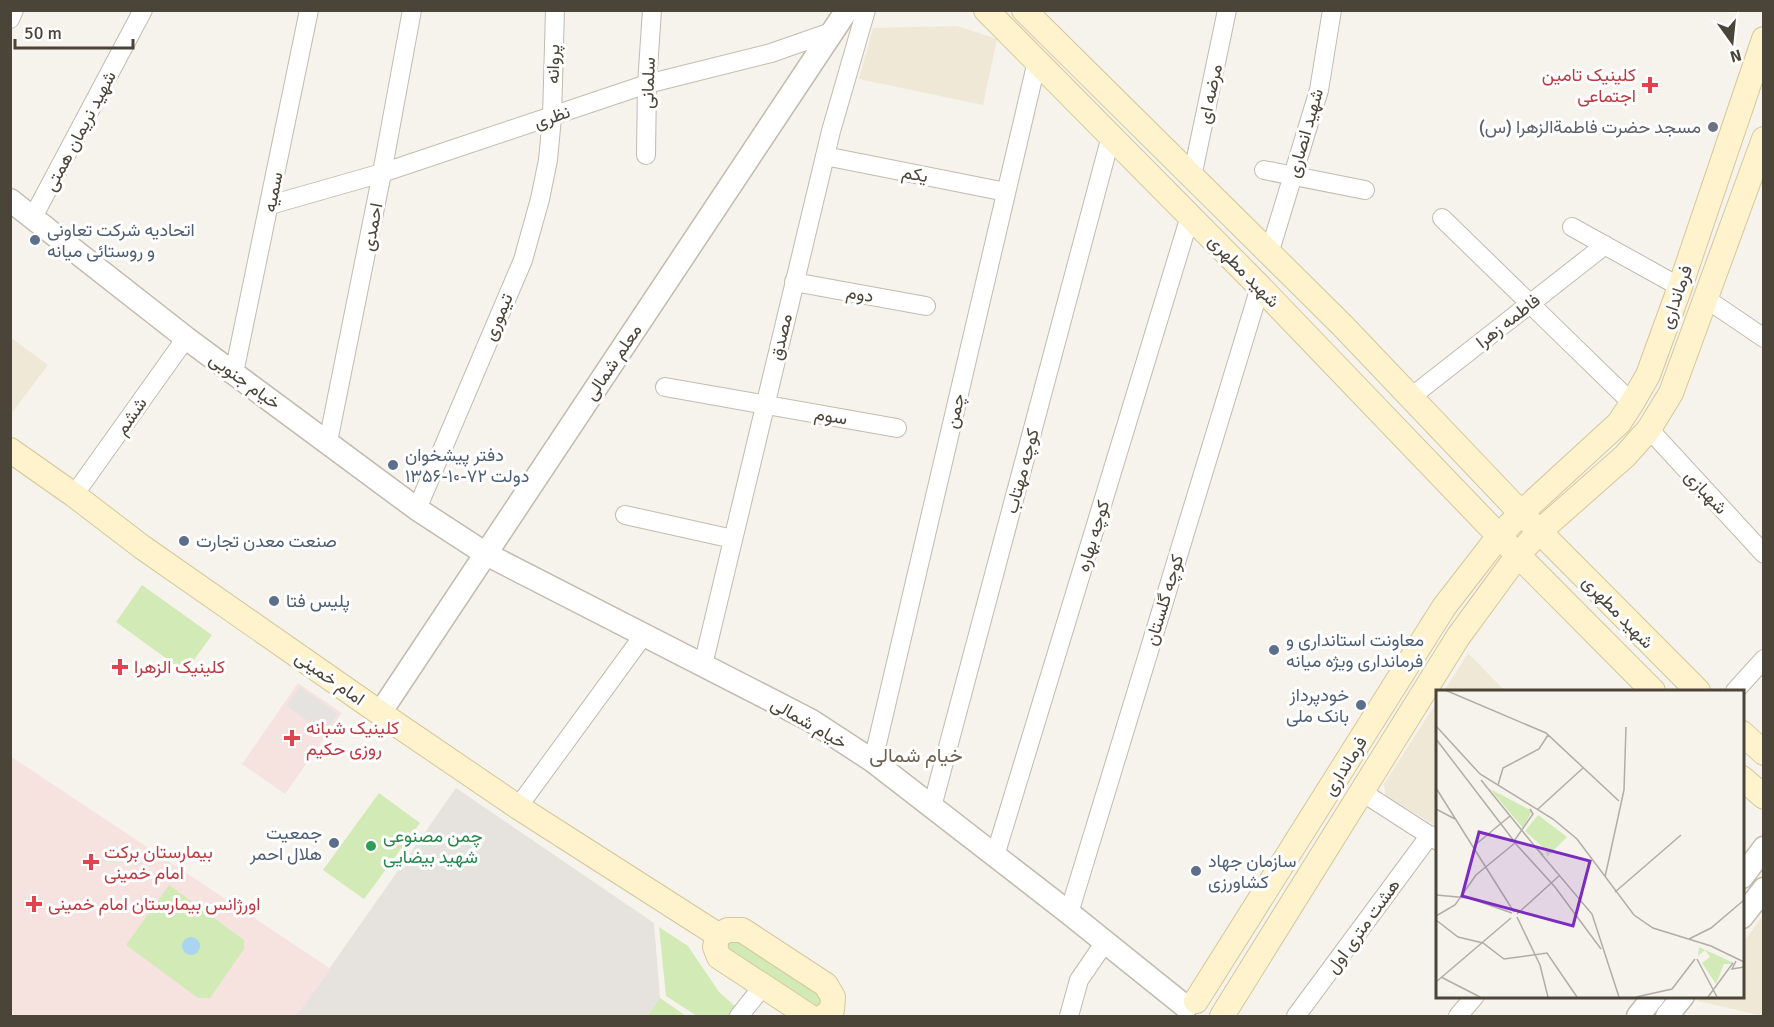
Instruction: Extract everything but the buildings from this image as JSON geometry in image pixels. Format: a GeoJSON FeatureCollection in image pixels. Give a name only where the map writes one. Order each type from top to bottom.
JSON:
{"type":"FeatureCollection","features":[{"type":"Feature","properties":{"kind":"main road","name":"شهید مطهری"},"geometry":{"type":"LineString","coordinates":[[986,10],[1260,287],[1499,536],[1652,690]]}},
{"type":"Feature","properties":{"kind":"main road","name":"شهید مطهری"},"geometry":{"type":"LineString","coordinates":[[1024,10],[1269,254],[1697,690]]}},
{"type":"Feature","properties":{"kind":"main road","name":"فرمانداری"},"geometry":{"type":"LineString","coordinates":[[1188,1008],[1252,912],[1443,607],[1499,536],[1619,423],[1632,403],[1648,375],[1680,287],[1764,39]]}},
{"type":"Feature","properties":{"kind":"main road","name":"فرمانداری"},"geometry":{"type":"LineString","coordinates":[[1221,1017],[1458,637],[1518,555],[1540,531],[1624,456],[1649,429],[1671,393],[1762,149]]}},
{"type":"Feature","properties":{"kind":"main road"},"geometry":{"type":"LineString","coordinates":[[1680,287],[1705,298]]}},
{"type":"Feature","properties":{"kind":"main road","name":"امام خمینی"},"geometry":{"type":"LineString","coordinates":[[10,450],[75,495],[142,547],[380,713],[518,807],[718,935]]}},
{"type":"Feature","properties":{"kind":"main road"},"geometry":{"type":"LineString","coordinates":[[1744,734],[1764,753]]}},
{"type":"Feature","properties":{"kind":"main road"},"geometry":{"type":"LineString","coordinates":[[1359,743],[1383,757]]}},
{"type":"Feature","properties":{"kind":"main road"},"geometry":{"type":"LineString","coordinates":[[1744,779],[1764,797]]}},
{"type":"Feature","properties":{"kind":"main road"},"geometry":{"type":"LineString","coordinates":[[1252,912],[1278,927]]}},
{"type":"Feature","properties":{"kind":"main road"},"geometry":{"type":"LineString","coordinates":[[809,1017],[719,957],[716,947],[718,935],[728,930],[742,930],[826,985],[833,997],[832,1014]]}},
{"type":"Feature","properties":{"kind":"main road"},"geometry":{"type":"LineString","coordinates":[[1188,1008],[1208,1000],[1217,1007],[1221,1017]]}},
{"type":"Feature","properties":{"kind":"street"},"geometry":{"type":"LineString","coordinates":[[10,19],[14,10]]}},
{"type":"Feature","properties":{"kind":"street","name":"شهید نریمان همتی"},"geometry":{"type":"LineString","coordinates":[[32,219],[143,10]]}},
{"type":"Feature","properties":{"kind":"street","name":"سميه"},"geometry":{"type":"LineString","coordinates":[[234,373],[309,10]]}},
{"type":"Feature","properties":{"kind":"street","name":"احمدی"},"geometry":{"type":"LineString","coordinates":[[328,442],[412,10]]}},
{"type":"Feature","properties":{"kind":"street","name":"پروانه"},"geometry":{"type":"LineString","coordinates":[[552,117],[555,10]]}},
{"type":"Feature","properties":{"kind":"street","name":"سلمانی"},"geometry":{"type":"LineString","coordinates":[[646,155],[647,84],[652,10]]}},
{"type":"Feature","properties":{"kind":"street","name":"معلم شمالی"},"geometry":{"type":"LineString","coordinates":[[380,713],[847,10]]}},
{"type":"Feature","properties":{"kind":"street","name":"مصدق"},"geometry":{"type":"LineString","coordinates":[[703,665],[825,156],[866,10]]}},
{"type":"Feature","properties":{"kind":"street","name":"مرضه ای"},"geometry":{"type":"LineString","coordinates":[[1192,177],[1227,10]]}},
{"type":"Feature","properties":{"kind":"street","name":"شهید انصاری"},"geometry":{"type":"LineString","coordinates":[[1269,254],[1319,90],[1332,10]]}},
{"type":"Feature","properties":{"kind":"street","name":"نظری"},"geometry":{"type":"LineString","coordinates":[[270,205],[382,173],[647,84],[771,53],[834,31]]}},
{"type":"Feature","properties":{"kind":"street","name":"چمن"},"geometry":{"type":"LineString","coordinates":[[873,761],[1037,61]]}},
{"type":"Feature","properties":{"kind":"street","name":"تیموری"},"geometry":{"type":"LineString","coordinates":[[417,509],[523,260],[548,160],[552,117]]}},
{"type":"Feature","properties":{"kind":"street","name":"کوچه مهتاب"},"geometry":{"type":"LineString","coordinates":[[932,807],[1111,136]]}},
{"type":"Feature","properties":{"kind":"street","name":"یکم"},"geometry":{"type":"LineString","coordinates":[[825,156],[1006,192]]}},
{"type":"Feature","properties":{"kind":"street"},"geometry":{"type":"LineString","coordinates":[[1264,170],[1365,190]]}},
{"type":"Feature","properties":{"kind":"street","name":"خیام جنوبی"},"geometry":{"type":"LineString","coordinates":[[10,201],[186,338],[417,509],[486,554]]}},
{"type":"Feature","properties":{"kind":"street","name":"کوچه بهاره"},"geometry":{"type":"LineString","coordinates":[[995,856],[1190,216]]}},
{"type":"Feature","properties":{"kind":"street"},"geometry":{"type":"LineString","coordinates":[[1442,218],[1632,403]]}},
{"type":"Feature","properties":{"kind":"street"},"geometry":{"type":"LineString","coordinates":[[1572,227],[1680,287]]}},
{"type":"Feature","properties":{"kind":"street","name":"فاطمه زهرا"},"geometry":{"type":"LineString","coordinates":[[1410,397],[1605,245]]}},
{"type":"Feature","properties":{"kind":"street","name":"دوم"},"geometry":{"type":"LineString","coordinates":[[794,282],[926,306]]}},
{"type":"Feature","properties":{"kind":"street","name":"کوچه گلستان"},"geometry":{"type":"LineString","coordinates":[[1069,913],[1260,287]]}},
{"type":"Feature","properties":{"kind":"street"},"geometry":{"type":"LineString","coordinates":[[1705,298],[1762,332]]}},
{"type":"Feature","properties":{"kind":"street","name":"ششم"},"geometry":{"type":"LineString","coordinates":[[75,495],[186,338]]}},
{"type":"Feature","properties":{"kind":"street","name":"سوم"},"geometry":{"type":"LineString","coordinates":[[665,387],[897,428]]}},
{"type":"Feature","properties":{"kind":"street","name":"شهبازی"},"geometry":{"type":"LineString","coordinates":[[1649,429],[1764,554]]}},
{"type":"Feature","properties":{"kind":"street"},"geometry":{"type":"LineString","coordinates":[[624,514],[733,539]]}},
{"type":"Feature","properties":{"kind":"street","name":"خیام شمالی"},"geometry":{"type":"LineString","coordinates":[[486,554],[810,720],[873,761],[1188,1008]]}},
{"type":"Feature","properties":{"kind":"street"},"geometry":{"type":"LineString","coordinates":[[518,807],[643,636]]}},
{"type":"Feature","properties":{"kind":"street"},"geometry":{"type":"LineString","coordinates":[[1736,690],[1764,659]]}},
{"type":"Feature","properties":{"kind":"street"},"geometry":{"type":"LineString","coordinates":[[1362,792],[1434,838]]}},
{"type":"Feature","properties":{"kind":"street","name":"هشت متری اول"},"geometry":{"type":"LineString","coordinates":[[1296,1017],[1434,838]]}},
{"type":"Feature","properties":{"kind":"street"},"geometry":{"type":"LineString","coordinates":[[1744,876],[1764,849]]}},
{"type":"Feature","properties":{"kind":"street"},"geometry":{"type":"LineString","coordinates":[[1744,916],[1764,889]]}},
{"type":"Feature","properties":{"kind":"street"},"geometry":{"type":"LineString","coordinates":[[1069,1017],[1079,980],[1105,942]]}},
{"type":"Feature","properties":{"kind":"street"},"geometry":{"type":"LineString","coordinates":[[739,1017],[763,986]]}},
{"type":"Feature","properties":{"kind":"street"},"geometry":{"type":"LineString","coordinates":[[1458,1017],[1474,997]]}},
{"type":"Feature","properties":{"kind":"street"},"geometry":{"type":"LineString","coordinates":[[1638,1017],[1653,997]]}},
{"type":"Feature","properties":{"kind":"street"},"geometry":{"type":"LineString","coordinates":[[1667,1017],[1682,997]]}},
{"type":"Feature","properties":{"kind":"shaded area"},"geometry":{"type":"Polygon","coordinates":[[[957,26],[997,39],[983,105],[859,79],[873,28],[957,26]]]}},
{"type":"Feature","properties":{"kind":"shaded area"},"geometry":{"type":"Polygon","coordinates":[[[10,337],[48,365],[11,414],[10,414],[10,337]]]}},
{"type":"Feature","properties":{"kind":"shaded area"},"geometry":{"type":"Polygon","coordinates":[[[1468,653],[1504,690],[1445,690],[1468,653]]]}},
{"type":"Feature","properties":{"kind":"shaded area","name":"کلینیک شبانه روزی حکیم"},"geometry":{"type":"Polygon","coordinates":[[[298,683],[342,713],[285,794],[242,764],[298,683]]]}},
{"type":"Feature","properties":{"kind":"shaded area"},"geometry":{"type":"Polygon","coordinates":[[[300,687],[338,714],[324,732],[286,706],[300,687]]]}},
{"type":"Feature","properties":{"kind":"shaded area"},"geometry":{"type":"Polygon","coordinates":[[[1436,703],[1436,826],[1386,796],[1384,784],[1436,703]]]}},
{"type":"Feature","properties":{"kind":"shaded area","name":"بیمارستان برکت امام خمینی"},"geometry":{"type":"Polygon","coordinates":[[[10,756],[331,969],[296,1016],[16,1016],[11,1012],[10,756]]]}},
{"type":"Feature","properties":{"kind":"shaded area"},"geometry":{"type":"Polygon","coordinates":[[[456,788],[654,923],[660,998],[647,1016],[296,1016],[456,788]]]}},
{"type":"Feature","properties":{"kind":"shaded area"},"geometry":{"type":"Polygon","coordinates":[[[1763,915],[1763,1016],[1698,1001],[1701,997],[1744,997],[1744,942],[1763,915]]]}},
{"type":"Feature","properties":{"kind":"green space"},"geometry":{"type":"Polygon","coordinates":[[[142,585],[212,635],[185,672],[116,622],[142,585]]]}},
{"type":"Feature","properties":{"kind":"green space","name":"چمن مصنوعی شهید بیضایی"},"geometry":{"type":"Polygon","coordinates":[[[379,793],[420,823],[364,899],[323,870],[379,793]]]}},
{"type":"Feature","properties":{"kind":"green space"},"geometry":{"type":"Polygon","coordinates":[[[169,885],[244,940],[244,949],[210,998],[198,998],[126,945],[169,885]]]}},
{"type":"Feature","properties":{"kind":"green space"},"geometry":{"type":"Polygon","coordinates":[[[659,927],[688,946],[719,992],[738,1009],[733,1016],[697,1016],[666,996],[659,927]]]}},
{"type":"Feature","properties":{"kind":"green space"},"geometry":{"type":"Polygon","coordinates":[[[729,934],[823,988],[821,1014],[724,955],[729,934]]]}},
{"type":"Feature","properties":{"kind":"green space"},"geometry":{"type":"Polygon","coordinates":[[[660,998],[686,1016],[647,1016],[660,998]]]}},
{"type":"Feature","properties":{"kind":"water"},"geometry":{"type":"Polygon","coordinates":[[[191,937],[197,940],[200,946],[197,952],[191,955],[185,952],[182,946],[185,940],[191,937]]]}},
{"type":"Feature","properties":{"kind":"place","name":"کلینیک تامین اجتماعی"},"geometry":{"type":"Point","coordinates":[1650,85]}},
{"type":"Feature","properties":{"kind":"place","name":"مسجد حضرت فاطمةالزهرا (س)"},"geometry":{"type":"Point","coordinates":[1713,127]}},
{"type":"Feature","properties":{"kind":"place","name":"اتحادیه شرکت تعاونی و روستائی میانه"},"geometry":{"type":"Point","coordinates":[35,240]}},
{"type":"Feature","properties":{"kind":"place","name":"دفتر پیشخوان دولت ۷۲-۱۰-۱۳۵۶"},"geometry":{"type":"Point","coordinates":[393,465]}},
{"type":"Feature","properties":{"kind":"place","name":"صنعت معدن تجارت"},"geometry":{"type":"Point","coordinates":[184,541]}},
{"type":"Feature","properties":{"kind":"place","name":"پلیس فتا"},"geometry":{"type":"Point","coordinates":[274,601]}},
{"type":"Feature","properties":{"kind":"place","name":"معاونت استانداری و فرمانداری ویژه میانه"},"geometry":{"type":"Point","coordinates":[1274,650]}},
{"type":"Feature","properties":{"kind":"place","name":"کلینیک الزهرا"},"geometry":{"type":"Point","coordinates":[120,667]}},
{"type":"Feature","properties":{"kind":"place","name":"خودپرداز بانک ملی"},"geometry":{"type":"Point","coordinates":[1361,705]}},
{"type":"Feature","properties":{"kind":"place","name":"کلینیک شبانه روزی حکیم"},"geometry":{"type":"Point","coordinates":[292,738]}},
{"type":"Feature","properties":{"kind":"place","name":"جمعیت هلال احمر"},"geometry":{"type":"Point","coordinates":[334,843]}},
{"type":"Feature","properties":{"kind":"place","name":"چمن مصنوعی شهید بیضایی"},"geometry":{"type":"Point","coordinates":[371,846]}},
{"type":"Feature","properties":{"kind":"place","name":"بیمارستان برکت امام خمینی"},"geometry":{"type":"Point","coordinates":[91,862]}},
{"type":"Feature","properties":{"kind":"place","name":"سازمان جهاد کشاورزی"},"geometry":{"type":"Point","coordinates":[1196,871]}},
{"type":"Feature","properties":{"kind":"place","name":"اورژانس بیمارستان امام خمینی"},"geometry":{"type":"Point","coordinates":[34,904]}},
{"type":"Feature","properties":{"kind":"district","name":"خیام شمالی"},"geometry":{"type":"Point","coordinates":[916,755]}}]}
